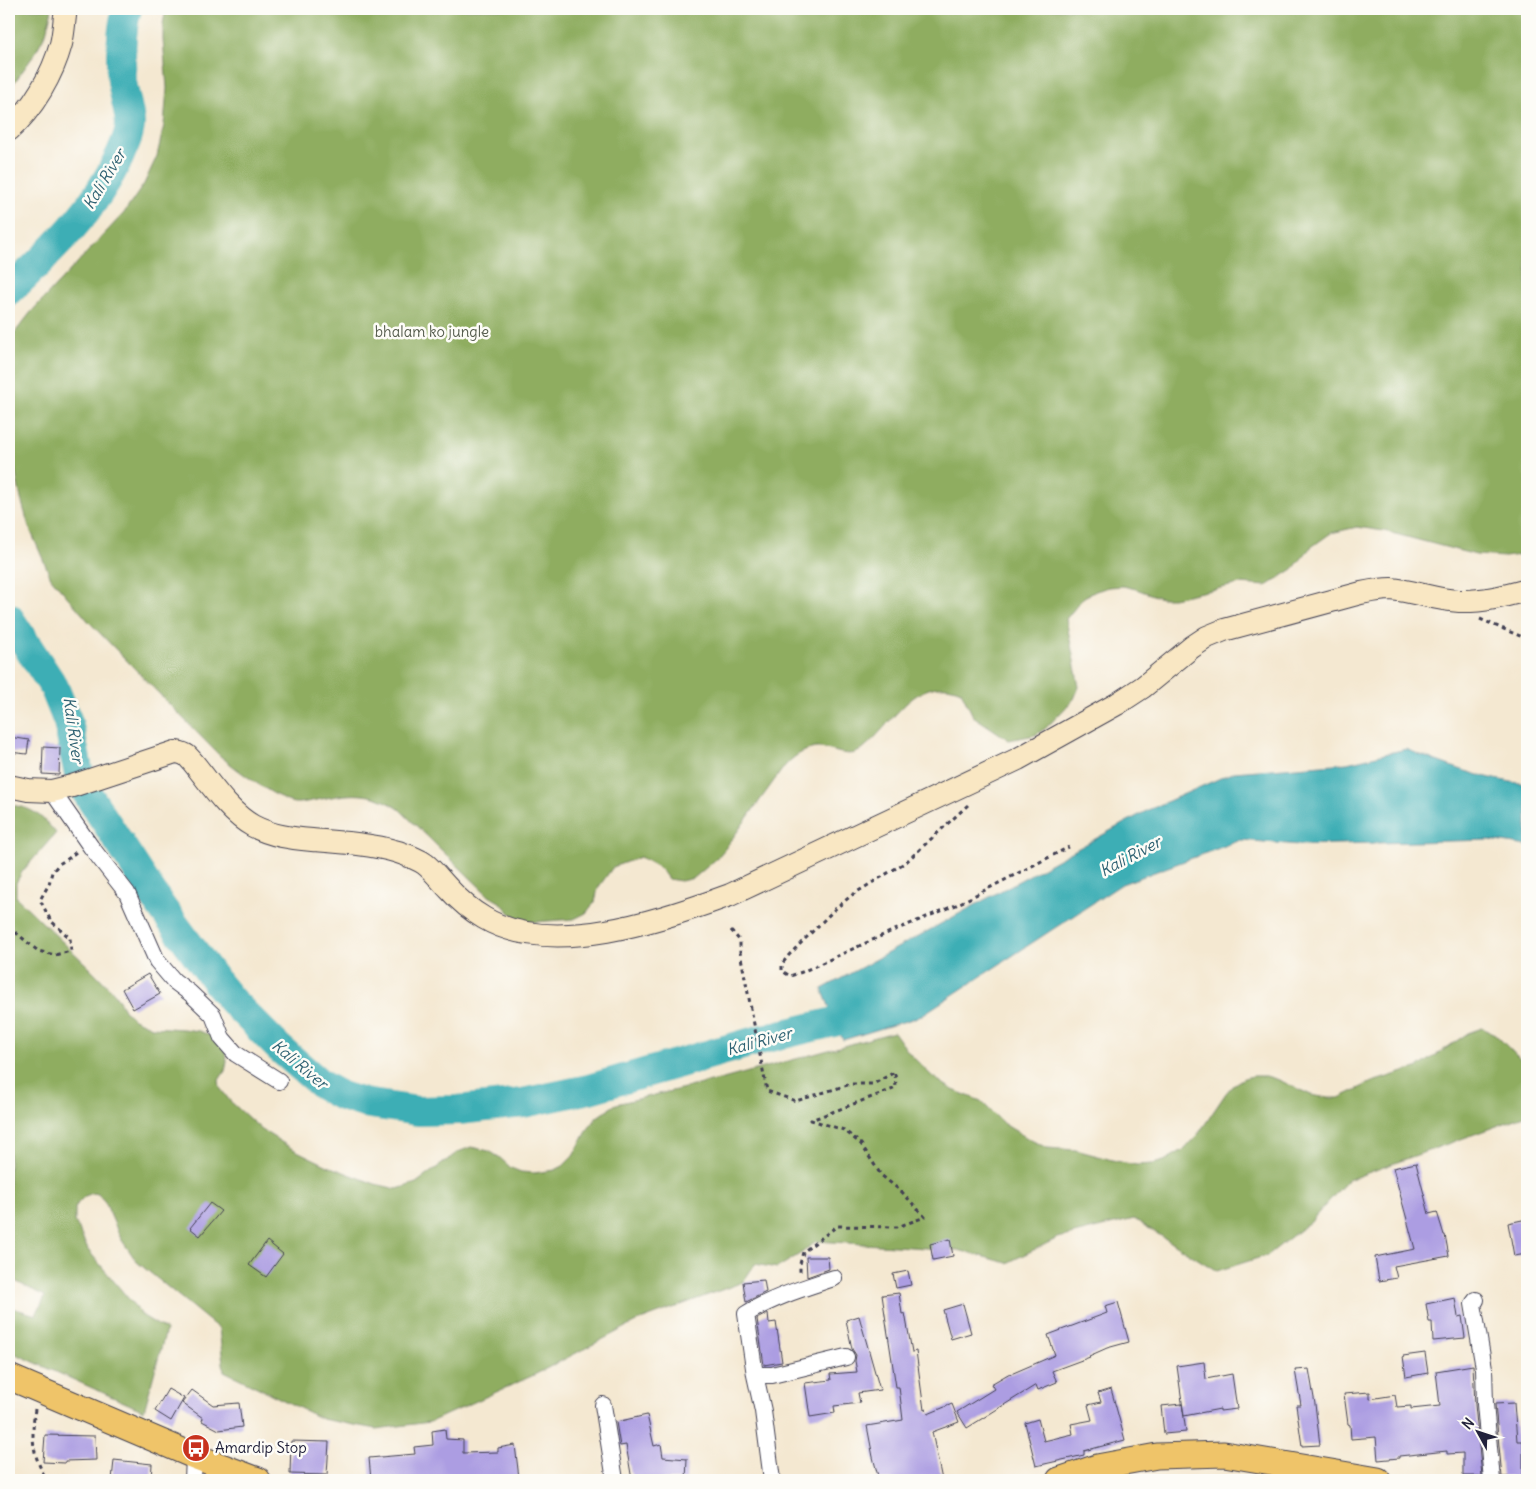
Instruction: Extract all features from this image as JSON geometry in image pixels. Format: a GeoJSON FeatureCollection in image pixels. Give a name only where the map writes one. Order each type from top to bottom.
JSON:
{"type":"FeatureCollection","features":[{"type":"Feature","properties":{"kind":"main road"},"geometry":{"type":"LineString","coordinates":[[9,130],[45,82],[56,59],[66,9]]}},
{"type":"Feature","properties":{"kind":"main road"},"geometry":{"type":"LineString","coordinates":[[9,786],[28,790],[62,788],[175,752],[186,755],[236,812],[250,825],[263,832],[283,837],[392,850],[424,863],[451,891],[484,918],[510,929],[550,934],[591,934],[614,931],[649,922],[688,911],[730,895],[1018,759],[1117,704],[1143,687],[1192,647],[1224,630],[1378,589],[1444,600],[1462,601],[1486,600],[1527,590]]}},
{"type":"Feature","properties":{"kind":"main road"},"geometry":{"type":"LineString","coordinates":[[9,1377],[194,1456],[258,1480]]}},
{"type":"Feature","properties":{"kind":"main road"},"geometry":{"type":"LineString","coordinates":[[1059,1480],[1100,1474],[1157,1456],[1224,1454],[1378,1480]]}},
{"type":"Feature","properties":{"kind":"street"},"geometry":{"type":"LineString","coordinates":[[62,788],[91,847],[127,893],[157,960],[174,981],[190,993],[213,1016],[222,1038],[236,1054],[279,1081]]}},
{"type":"Feature","properties":{"kind":"street"},"geometry":{"type":"LineString","coordinates":[[772,1480],[763,1411],[755,1375],[746,1314],[759,1306],[800,1289],[834,1278]]}},
{"type":"Feature","properties":{"kind":"street"},"geometry":{"type":"LineString","coordinates":[[1476,1300],[1473,1304],[1484,1368],[1485,1404],[1492,1480]]}},
{"type":"Feature","properties":{"kind":"street"},"geometry":{"type":"LineString","coordinates":[[755,1375],[772,1376],[846,1357]]}},
{"type":"Feature","properties":{"kind":"street"},"geometry":{"type":"LineString","coordinates":[[603,1406],[615,1480]]}},
{"type":"Feature","properties":{"kind":"street"},"geometry":{"type":"LineString","coordinates":[[193,1480],[194,1456]]}},
{"type":"Feature","properties":{"kind":"path"},"geometry":{"type":"LineString","coordinates":[[1479,619],[1527,639]]}},
{"type":"Feature","properties":{"kind":"path"},"geometry":{"type":"LineString","coordinates":[[975,799],[906,862],[852,896],[834,910],[788,955],[782,964],[782,971],[790,976],[802,972],[890,932],[956,905],[1069,847]]}},
{"type":"Feature","properties":{"kind":"path"},"geometry":{"type":"LineString","coordinates":[[9,927],[38,951],[55,955],[71,951],[70,938],[51,921],[40,900],[49,884],[52,872],[59,864],[70,858],[81,848]]}},
{"type":"Feature","properties":{"kind":"path"},"geometry":{"type":"LineString","coordinates":[[731,930],[740,941],[740,952],[767,1091],[796,1101],[851,1084],[873,1084],[895,1072],[896,1088],[811,1120],[844,1130],[861,1144],[881,1175],[902,1192],[925,1217],[897,1227],[837,1226],[803,1252],[800,1264],[800,1289]]}},
{"type":"Feature","properties":{"kind":"path"},"geometry":{"type":"LineString","coordinates":[[37,1389],[33,1421],[34,1452],[47,1480]]}},
{"type":"Feature","properties":{"kind":"green space"},"geometry":{"type":"Polygon","coordinates":[[[9,9],[52,9],[46,33],[34,55],[9,90],[9,9]]]}},
{"type":"Feature","properties":{"kind":"green space","name":"bhalam ko jungle"},"geometry":{"type":"Polygon","coordinates":[[[166,9],[1527,9],[1527,422],[1525,438],[1527,443],[1527,554],[1505,557],[1476,555],[1384,531],[1357,527],[1331,533],[1310,548],[1293,569],[1266,586],[1240,584],[1173,598],[1161,598],[1123,586],[1109,587],[1096,591],[1084,597],[1066,619],[1079,687],[1074,699],[1046,728],[1035,735],[1009,740],[973,716],[961,691],[945,687],[930,689],[917,695],[905,704],[872,740],[856,753],[850,754],[816,748],[806,750],[794,757],[784,767],[724,850],[694,878],[681,881],[668,879],[660,868],[640,857],[613,867],[598,888],[595,902],[586,913],[574,919],[535,922],[521,920],[510,913],[501,903],[489,896],[399,809],[389,803],[369,796],[349,795],[293,803],[261,786],[226,761],[90,623],[51,578],[29,527],[21,499],[9,439],[9,340],[31,312],[124,213],[144,184],[157,156],[164,125],[167,88],[163,24],[166,9]]]}},
{"type":"Feature","properties":{"kind":"green space"},"geometry":{"type":"Polygon","coordinates":[[[9,805],[36,813],[56,833],[22,872],[16,883],[16,897],[94,972],[115,994],[125,1011],[134,1019],[152,1027],[199,1031],[213,1036],[226,1052],[227,1062],[225,1071],[219,1080],[220,1088],[230,1101],[262,1130],[291,1148],[328,1166],[375,1184],[397,1189],[416,1183],[458,1152],[471,1147],[489,1151],[511,1168],[521,1172],[534,1173],[555,1170],[563,1166],[573,1156],[597,1117],[616,1104],[723,1079],[894,1032],[909,1053],[933,1077],[953,1090],[981,1101],[1004,1124],[1029,1139],[1047,1148],[1076,1150],[1137,1165],[1164,1161],[1185,1149],[1197,1136],[1226,1093],[1234,1084],[1244,1078],[1266,1076],[1311,1095],[1339,1098],[1372,1082],[1419,1067],[1468,1033],[1482,1028],[1495,1034],[1527,1066],[1527,1115],[1348,1180],[1311,1221],[1268,1255],[1217,1271],[1134,1219],[1058,1238],[1007,1263],[958,1250],[816,1241],[803,1252],[777,1268],[755,1264],[743,1282],[638,1321],[534,1375],[430,1422],[376,1429],[322,1419],[224,1371],[219,1329],[137,1262],[121,1239],[105,1202],[98,1194],[93,1193],[85,1196],[75,1208],[75,1221],[88,1250],[143,1316],[166,1330],[144,1411],[9,1351],[9,1307],[36,1315],[45,1296],[9,1278],[9,805]]]}},
{"type":"Feature","properties":{"kind":"water"},"geometry":{"type":"Polygon","coordinates":[[[1406,749],[1465,771],[1527,784],[1527,846],[1490,840],[1299,845],[1241,840],[1122,884],[919,1017],[843,1040],[822,989],[1148,810],[1234,772],[1347,763],[1406,749]]]}},
{"type":"Feature","properties":{"kind":"building"},"geometry":{"type":"Polygon","coordinates":[[[9,737],[29,740],[27,754],[9,752],[9,737]]]}},
{"type":"Feature","properties":{"kind":"building"},"geometry":{"type":"Polygon","coordinates":[[[43,747],[60,748],[59,775],[42,774],[43,747]]]}},
{"type":"Feature","properties":{"kind":"building"},"geometry":{"type":"Polygon","coordinates":[[[148,974],[160,994],[133,1009],[122,989],[148,974]]]}},
{"type":"Feature","properties":{"kind":"building"},"geometry":{"type":"Polygon","coordinates":[[[1416,1163],[1429,1214],[1437,1212],[1445,1235],[1449,1256],[1394,1266],[1397,1278],[1379,1281],[1375,1257],[1415,1249],[1393,1168],[1416,1163]]]}},
{"type":"Feature","properties":{"kind":"building"},"geometry":{"type":"Polygon","coordinates":[[[210,1203],[221,1211],[200,1236],[190,1228],[210,1203]]]}},
{"type":"Feature","properties":{"kind":"building"},"geometry":{"type":"Polygon","coordinates":[[[1527,1219],[1527,1254],[1514,1256],[1508,1223],[1527,1219]]]}},
{"type":"Feature","properties":{"kind":"building"},"geometry":{"type":"Polygon","coordinates":[[[950,1239],[953,1256],[933,1260],[930,1244],[950,1239]]]}},
{"type":"Feature","properties":{"kind":"building"},"geometry":{"type":"Polygon","coordinates":[[[267,1241],[283,1254],[266,1277],[249,1265],[267,1241]]]}},
{"type":"Feature","properties":{"kind":"building"},"geometry":{"type":"Polygon","coordinates":[[[806,1257],[828,1257],[829,1269],[807,1277],[806,1257]]]}},
{"type":"Feature","properties":{"kind":"building"},"geometry":{"type":"Polygon","coordinates":[[[908,1271],[911,1285],[896,1288],[893,1274],[908,1271]]]}},
{"type":"Feature","properties":{"kind":"building"},"geometry":{"type":"Polygon","coordinates":[[[764,1280],[766,1292],[746,1302],[743,1282],[764,1280]]]}},
{"type":"Feature","properties":{"kind":"building"},"geometry":{"type":"Polygon","coordinates":[[[899,1293],[902,1314],[905,1313],[912,1352],[916,1351],[924,1410],[926,1409],[928,1414],[952,1404],[959,1422],[932,1432],[942,1480],[879,1480],[873,1457],[867,1426],[903,1420],[899,1387],[896,1387],[882,1295],[899,1293]]]}},
{"type":"Feature","properties":{"kind":"building"},"geometry":{"type":"Polygon","coordinates":[[[1455,1298],[1458,1317],[1462,1316],[1465,1338],[1433,1341],[1432,1322],[1429,1322],[1426,1304],[1455,1298]]]}},
{"type":"Feature","properties":{"kind":"building"},"geometry":{"type":"Polygon","coordinates":[[[1118,1302],[1129,1342],[1107,1348],[1090,1357],[1052,1371],[1057,1382],[1038,1390],[1036,1385],[967,1428],[957,1412],[994,1389],[991,1384],[1010,1373],[1055,1355],[1048,1335],[1107,1313],[1105,1306],[1118,1302]]]}},
{"type":"Feature","properties":{"kind":"building"},"geometry":{"type":"Polygon","coordinates":[[[963,1304],[971,1333],[951,1339],[943,1310],[963,1304]]]}},
{"type":"Feature","properties":{"kind":"building"},"geometry":{"type":"Polygon","coordinates":[[[768,1313],[769,1323],[776,1322],[782,1362],[764,1365],[757,1319],[768,1313]]]}},
{"type":"Feature","properties":{"kind":"building"},"geometry":{"type":"Polygon","coordinates":[[[859,1316],[880,1390],[858,1393],[860,1403],[834,1406],[835,1413],[810,1417],[805,1383],[831,1380],[830,1374],[857,1372],[856,1355],[852,1349],[846,1320],[859,1316]]]}},
{"type":"Feature","properties":{"kind":"building"},"geometry":{"type":"Polygon","coordinates":[[[1425,1353],[1428,1373],[1406,1377],[1403,1356],[1425,1353]]]}},
{"type":"Feature","properties":{"kind":"building"},"geometry":{"type":"Polygon","coordinates":[[[1204,1362],[1206,1379],[1232,1374],[1237,1409],[1220,1411],[1220,1409],[1184,1416],[1177,1366],[1204,1362]]]}},
{"type":"Feature","properties":{"kind":"building"},"geometry":{"type":"Polygon","coordinates":[[[1473,1365],[1482,1476],[1463,1476],[1463,1453],[1447,1454],[1447,1451],[1378,1460],[1376,1437],[1351,1439],[1344,1394],[1370,1392],[1370,1399],[1395,1395],[1397,1407],[1411,1406],[1411,1409],[1440,1406],[1436,1371],[1473,1365]]]}},
{"type":"Feature","properties":{"kind":"building"},"geometry":{"type":"Polygon","coordinates":[[[1309,1369],[1320,1445],[1302,1446],[1296,1405],[1301,1405],[1295,1370],[1309,1369]]]}},
{"type":"Feature","properties":{"kind":"building"},"geometry":{"type":"Polygon","coordinates":[[[168,1389],[184,1398],[171,1421],[155,1411],[168,1389]]]}},
{"type":"Feature","properties":{"kind":"building"},"geometry":{"type":"Polygon","coordinates":[[[1111,1389],[1125,1440],[1084,1451],[1084,1455],[1036,1466],[1025,1423],[1038,1419],[1044,1441],[1073,1434],[1071,1424],[1092,1420],[1088,1405],[1101,1402],[1098,1393],[1111,1389]]]}},
{"type":"Feature","properties":{"kind":"building"},"geometry":{"type":"Polygon","coordinates":[[[192,1390],[213,1405],[239,1403],[242,1427],[219,1430],[202,1421],[203,1418],[182,1403],[192,1390]]]}},
{"type":"Feature","properties":{"kind":"building"},"geometry":{"type":"Polygon","coordinates":[[[1514,1403],[1517,1441],[1523,1441],[1523,1477],[1502,1477],[1495,1404],[1514,1403]]]}},
{"type":"Feature","properties":{"kind":"building"},"geometry":{"type":"Polygon","coordinates":[[[1182,1404],[1186,1432],[1164,1434],[1161,1406],[1182,1404]]]}},
{"type":"Feature","properties":{"kind":"building"},"geometry":{"type":"Polygon","coordinates":[[[647,1415],[654,1446],[661,1444],[663,1457],[687,1459],[686,1480],[632,1480],[626,1445],[620,1446],[616,1422],[647,1415]]]}},
{"type":"Feature","properties":{"kind":"building"},"geometry":{"type":"Polygon","coordinates":[[[445,1429],[446,1439],[463,1440],[463,1453],[498,1452],[498,1448],[515,1445],[519,1478],[502,1480],[502,1478],[371,1480],[369,1458],[415,1454],[414,1447],[433,1445],[432,1431],[445,1429]]]}},
{"type":"Feature","properties":{"kind":"building"},"geometry":{"type":"Polygon","coordinates":[[[45,1435],[95,1436],[96,1460],[65,1461],[65,1463],[43,1462],[45,1435]]]}},
{"type":"Feature","properties":{"kind":"building"},"geometry":{"type":"Polygon","coordinates":[[[291,1441],[329,1442],[327,1475],[290,1474],[291,1441]]]}},
{"type":"Feature","properties":{"kind":"building"},"geometry":{"type":"Polygon","coordinates":[[[114,1460],[152,1464],[151,1480],[112,1480],[114,1460]]]}},
{"type":"Feature","properties":{"kind":"waterway","name":"Kali River"},"geometry":{"type":"LineString","coordinates":[[9,291],[41,261],[85,212],[110,175],[125,144],[130,123],[122,81],[121,54],[123,26],[127,9]]}},
{"type":"Feature","properties":{"kind":"waterway","name":"Kali River"},"geometry":{"type":"LineString","coordinates":[[9,618],[54,687],[68,722],[81,784],[162,908],[232,1001],[278,1047],[323,1086],[341,1096],[364,1103],[418,1111],[458,1110],[523,1103],[589,1089],[763,1039],[876,1012]]}},
{"type":"Feature","properties":{"kind":"place","name":"Amardip Stop"},"geometry":{"type":"Point","coordinates":[196,1448]}}]}
